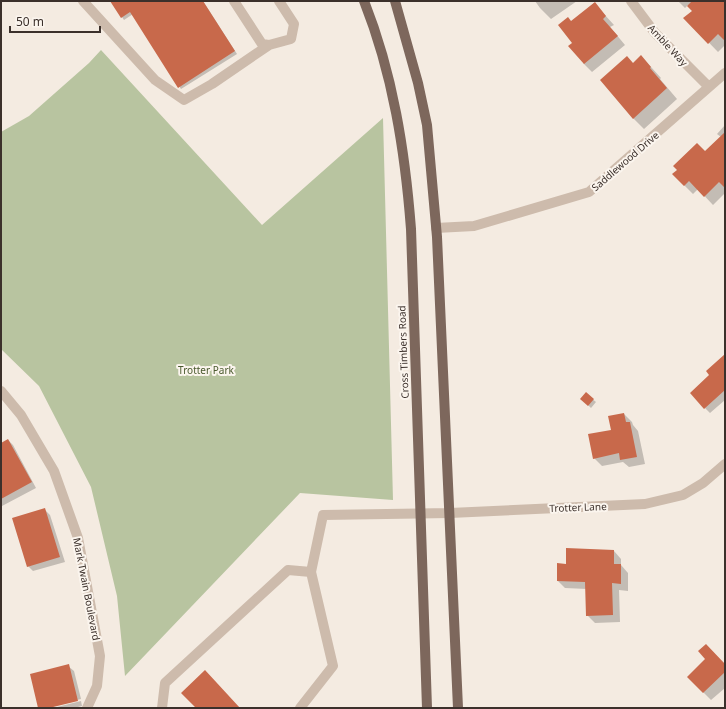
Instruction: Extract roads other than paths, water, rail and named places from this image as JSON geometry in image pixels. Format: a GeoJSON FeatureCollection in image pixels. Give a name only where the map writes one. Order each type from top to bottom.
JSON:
{"type":"FeatureCollection","features":[{"type":"Feature","properties":{"kind":"main road","name":"Cross Timbers Road"},"geometry":{"type":"LineString","coordinates":[[364,1],[378,39],[394,100],[407,179],[411,229],[427,708]]}},
{"type":"Feature","properties":{"kind":"main road"},"geometry":{"type":"LineString","coordinates":[[395,1],[428,126],[436,228],[458,708]]}},
{"type":"Feature","properties":{"kind":"street"},"geometry":{"type":"LineString","coordinates":[[83,1],[155,80],[184,100],[212,84],[269,45],[291,39],[294,24],[279,1]]}},
{"type":"Feature","properties":{"kind":"street"},"geometry":{"type":"LineString","coordinates":[[234,1],[262,44],[269,45]]}},
{"type":"Feature","properties":{"kind":"street","name":"Amble Way"},"geometry":{"type":"LineString","coordinates":[[631,1],[655,33],[709,87]]}},
{"type":"Feature","properties":{"kind":"street","name":"Saddlewood Drive"},"geometry":{"type":"LineString","coordinates":[[436,228],[474,226],[589,192],[725,73]]}},
{"type":"Feature","properties":{"kind":"street","name":"Mark Twain Boulevard"},"geometry":{"type":"LineString","coordinates":[[1,391],[21,415],[54,471],[78,538],[100,656],[97,686],[87,708]]}},
{"type":"Feature","properties":{"kind":"street","name":"Trotter Lane"},"geometry":{"type":"LineString","coordinates":[[312,572],[324,515],[450,513],[645,504],[683,495],[703,483],[725,464]]}},
{"type":"Feature","properties":{"kind":"street"},"geometry":{"type":"LineString","coordinates":[[162,708],[165,683],[288,570],[312,572],[333,666],[300,708]]}},
{"type":"Feature","properties":{"kind":"park label","name":"Trotter Park"},"geometry":{"type":"Point","coordinates":[206,370]}}]}
